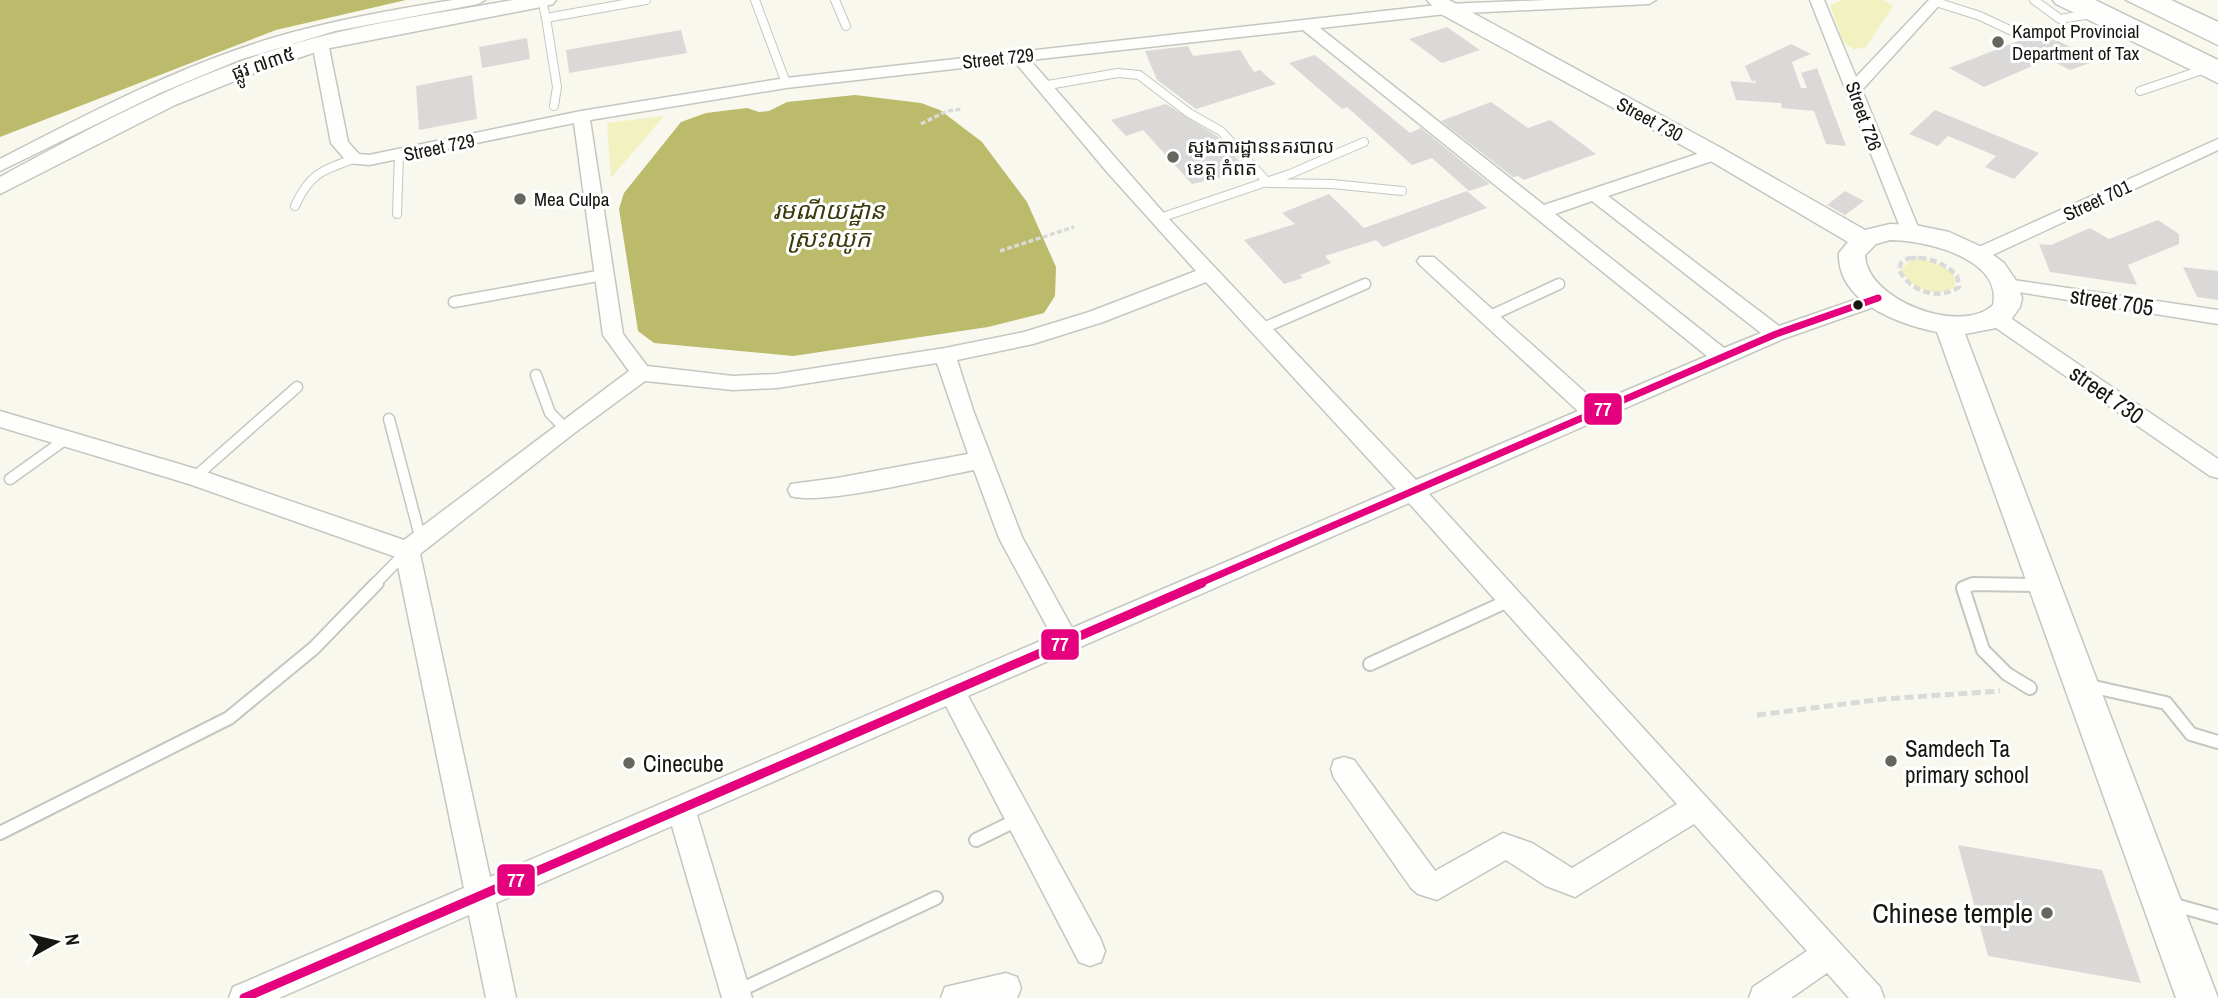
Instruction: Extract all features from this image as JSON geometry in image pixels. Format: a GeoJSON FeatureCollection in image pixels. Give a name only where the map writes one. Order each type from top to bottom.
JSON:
{"type":"FeatureCollection","features":[{"type":"Feature","properties":{"kind":"street"},"geometry":{"type":"LineString","coordinates":[[0,166],[152,90],[244,53],[316,31],[478,0]]}},
{"type":"Feature","properties":{"kind":"street","name":"Street 729"},"geometry":{"type":"LineString","coordinates":[[354,159],[369,160],[400,155],[554,113],[581,116],[786,83],[1307,25],[1441,5],[1648,0]]}},
{"type":"Feature","properties":{"kind":"street","name":"Street 726"},"geometry":{"type":"LineString","coordinates":[[1817,0],[1855,88],[1877,151],[1911,232]]}},
{"type":"Feature","properties":{"kind":"street"},"geometry":{"type":"LineString","coordinates":[[2063,0],[2087,7],[2214,70]]}},
{"type":"Feature","properties":{"kind":"street"},"geometry":{"type":"LineString","coordinates":[[2133,0],[2218,40]]}},
{"type":"Feature","properties":{"kind":"street"},"geometry":{"type":"LineString","coordinates":[[2154,0],[2218,30]]}},
{"type":"Feature","properties":{"kind":"street"},"geometry":{"type":"LineString","coordinates":[[1855,88],[1936,1]]}},
{"type":"Feature","properties":{"kind":"street","name":"Street 730"},"geometry":{"type":"LineString","coordinates":[[1441,5],[1715,154],[1863,240]]}},
{"type":"Feature","properties":{"kind":"street","name":"ផ្លូវ ៧៣៥"},"geometry":{"type":"LineString","coordinates":[[0,187],[65,150],[167,100],[254,65],[320,43],[544,7]]}},
{"type":"Feature","properties":{"kind":"street"},"geometry":{"type":"LineString","coordinates":[[1307,25],[1722,357]]}},
{"type":"Feature","properties":{"kind":"street"},"geometry":{"type":"LineString","coordinates":[[320,43],[340,143],[354,159]]}},
{"type":"Feature","properties":{"kind":"street"},"geometry":{"type":"LineString","coordinates":[[1018,56],[1210,274],[1413,492],[1869,998]]}},
{"type":"Feature","properties":{"kind":"street"},"geometry":{"type":"LineString","coordinates":[[581,116],[612,335],[641,373]]}},
{"type":"Feature","properties":{"kind":"street","name":"Street 701"},"geometry":{"type":"LineString","coordinates":[[1977,255],[2218,144]]}},
{"type":"Feature","properties":{"kind":"street"},"geometry":{"type":"LineString","coordinates":[[1541,212],[1715,154]]}},
{"type":"Feature","properties":{"kind":"street"},"geometry":{"type":"LineString","coordinates":[[1596,195],[1776,334]]}},
{"type":"Feature","properties":{"kind":"street"},"geometry":{"type":"LineString","coordinates":[[1911,232],[1951,242],[1977,255],[1995,269],[2006,285],[2007,305],[1996,318],[1978,324],[1942,309],[1913,317],[1878,298],[1860,281],[1852,264],[1853,253],[1863,240],[1881,233],[1911,232]]}},
{"type":"Feature","properties":{"kind":"street"},"geometry":{"type":"LineString","coordinates":[[1427,261],[1594,413]]}},
{"type":"Feature","properties":{"kind":"street"},"geometry":{"type":"LineString","coordinates":[[414,546],[565,428],[641,373],[744,383],[821,376],[945,355],[1038,335],[1096,317],[1210,274]]}},
{"type":"Feature","properties":{"kind":"street","name":"street 705"},"geometry":{"type":"LineString","coordinates":[[2006,285],[2218,317]]}},
{"type":"Feature","properties":{"kind":"street"},"geometry":{"type":"LineString","coordinates":[[244,998],[1722,357],[1776,334],[1878,298]]}},
{"type":"Feature","properties":{"kind":"street"},"geometry":{"type":"LineString","coordinates":[[1942,309],[2197,998]]}},
{"type":"Feature","properties":{"kind":"street","name":"street 730"},"geometry":{"type":"LineString","coordinates":[[1996,318],[2218,470]]}},
{"type":"Feature","properties":{"kind":"street"},"geometry":{"type":"LineString","coordinates":[[945,355],[1011,538],[1067,641]]}},
{"type":"Feature","properties":{"kind":"street"},"geometry":{"type":"LineString","coordinates":[[0,419],[414,546]]}},
{"type":"Feature","properties":{"kind":"street"},"geometry":{"type":"LineString","coordinates":[[799,490],[836,487],[981,460]]}},
{"type":"Feature","properties":{"kind":"street"},"geometry":{"type":"LineString","coordinates":[[414,546],[501,998]]}},
{"type":"Feature","properties":{"kind":"street"},"geometry":{"type":"LineString","coordinates":[[951,691],[1090,951]]}},
{"type":"Feature","properties":{"kind":"street"},"geometry":{"type":"LineString","coordinates":[[1344,769],[1421,878],[1427,884],[1437,886],[1503,846],[1514,847],[1560,880],[1576,883],[1696,807]]}},
{"type":"Feature","properties":{"kind":"street"},"geometry":{"type":"LineString","coordinates":[[681,809],[736,995]]}},
{"type":"Feature","properties":{"kind":"street"},"geometry":{"type":"LineString","coordinates":[[1764,998],[1829,954]]}},
{"type":"Feature","properties":{"kind":"street"},"geometry":{"type":"LineString","coordinates":[[956,998],[1006,988]]}},
{"type":"Feature","properties":{"kind":"lane"},"geometry":{"type":"LineString","coordinates":[[554,113],[557,87],[544,7],[646,0]]}},
{"type":"Feature","properties":{"kind":"lane"},"geometry":{"type":"LineString","coordinates":[[758,0],[786,83]]}},
{"type":"Feature","properties":{"kind":"lane"},"geometry":{"type":"LineString","coordinates":[[835,0],[846,26]]}},
{"type":"Feature","properties":{"kind":"lane"},"geometry":{"type":"LineString","coordinates":[[2034,0],[2058,20],[2070,20],[2087,7]]}},
{"type":"Feature","properties":{"kind":"lane"},"geometry":{"type":"LineString","coordinates":[[1936,1],[1980,16],[2014,32]]}},
{"type":"Feature","properties":{"kind":"lane"},"geometry":{"type":"LineString","coordinates":[[2140,91],[2214,70]]}},
{"type":"Feature","properties":{"kind":"lane"},"geometry":{"type":"LineString","coordinates":[[1042,86],[1118,73],[1139,75],[1189,113],[1221,131],[1268,183],[1342,185],[1402,191]]}},
{"type":"Feature","properties":{"kind":"lane"},"geometry":{"type":"LineString","coordinates":[[1160,218],[1268,183],[1329,160],[1364,142]]}},
{"type":"Feature","properties":{"kind":"lane"},"geometry":{"type":"LineString","coordinates":[[397,214],[400,155]]}},
{"type":"Feature","properties":{"kind":"lane"},"geometry":{"type":"LineString","coordinates":[[295,206],[307,180],[319,171],[354,159]]}},
{"type":"Feature","properties":{"kind":"lane"},"geometry":{"type":"LineString","coordinates":[[454,302],[603,275]]}},
{"type":"Feature","properties":{"kind":"lane"},"geometry":{"type":"LineString","coordinates":[[1261,329],[1365,285]]}},
{"type":"Feature","properties":{"kind":"lane"},"geometry":{"type":"LineString","coordinates":[[1488,317],[1559,285]]}},
{"type":"Feature","properties":{"kind":"lane"},"geometry":{"type":"LineString","coordinates":[[536,375],[550,413],[565,428]]}},
{"type":"Feature","properties":{"kind":"lane"},"geometry":{"type":"LineString","coordinates":[[195,477],[297,387]]}},
{"type":"Feature","properties":{"kind":"lane"},"geometry":{"type":"LineString","coordinates":[[0,833],[229,718],[314,648],[414,546],[390,419]]}},
{"type":"Feature","properties":{"kind":"lane"},"geometry":{"type":"LineString","coordinates":[[10,479],[66,439]]}},
{"type":"Feature","properties":{"kind":"lane"},"geometry":{"type":"LineString","coordinates":[[2030,688],[2007,674],[1983,650],[1963,588],[1973,584],[2044,585]]}},
{"type":"Feature","properties":{"kind":"lane"},"geometry":{"type":"LineString","coordinates":[[1370,664],[1510,600]]}},
{"type":"Feature","properties":{"kind":"lane"},"geometry":{"type":"LineString","coordinates":[[2081,684],[2166,702],[2190,734],[2218,741]]}},
{"type":"Feature","properties":{"kind":"lane"},"geometry":{"type":"LineString","coordinates":[[976,840],[1019,819]]}},
{"type":"Feature","properties":{"kind":"lane"},"geometry":{"type":"LineString","coordinates":[[736,995],[936,898]]}},
{"type":"Feature","properties":{"kind":"lane"},"geometry":{"type":"LineString","coordinates":[[2161,902],[2218,917]]}},
{"type":"Feature","properties":{"kind":"path"},"geometry":{"type":"LineString","coordinates":[[921,124],[947,111],[962,108]]}},
{"type":"Feature","properties":{"kind":"path"},"geometry":{"type":"LineString","coordinates":[[1000,251],[1074,227]]}},
{"type":"Feature","properties":{"kind":"path"},"geometry":{"type":"LineString","coordinates":[[1912,258],[1925,258],[1950,268],[1959,279],[1959,287],[1949,293],[1942,309],[1905,280],[1899,272],[1901,263],[1912,258]]}},
{"type":"Feature","properties":{"kind":"path"},"geometry":{"type":"LineString","coordinates":[[1757,715],[1884,698],[2030,688]]}},
{"type":"Feature","properties":{"kind":"green space"},"geometry":{"type":"Polygon","coordinates":[[[1843,0],[1884,0],[1893,6],[1865,48],[1853,49],[1843,42],[1830,5],[1843,0]]]}},
{"type":"Feature","properties":{"kind":"green space"},"geometry":{"type":"Polygon","coordinates":[[[664,116],[611,178],[607,123],[664,116]]]}},
{"type":"Feature","properties":{"kind":"green space"},"geometry":{"type":"Polygon","coordinates":[[[1911,260],[1940,265],[1954,276],[1955,286],[1949,290],[1933,292],[1917,286],[1905,275],[1902,268],[1911,260]]]}},
{"type":"Feature","properties":{"kind":"water"},"geometry":{"type":"Polygon","coordinates":[[[0,0],[406,0],[276,30],[0,137],[0,0]]]}},
{"type":"Feature","properties":{"kind":"water","name":"រមណីយដ្ឋាន ស្រះឈូក"},"geometry":{"type":"Polygon","coordinates":[[[855,95],[921,103],[940,110],[982,142],[1027,202],[1056,267],[1055,296],[1044,313],[988,327],[793,356],[654,343],[638,331],[619,209],[624,193],[681,122],[706,113],[747,108],[759,112],[769,111],[787,102],[855,95]]]}},
{"type":"Feature","properties":{"kind":"building"},"geometry":{"type":"Polygon","coordinates":[[[1447,27],[1480,50],[1442,63],[1409,39],[1447,27]]]}},
{"type":"Feature","properties":{"kind":"building"},"geometry":{"type":"Polygon","coordinates":[[[681,30],[687,53],[569,73],[566,50],[681,30]]]}},
{"type":"Feature","properties":{"kind":"building"},"geometry":{"type":"Polygon","coordinates":[[[2042,32],[2096,61],[2070,70],[2048,59],[1984,87],[1949,68],[2042,32]]]}},
{"type":"Feature","properties":{"kind":"building"},"geometry":{"type":"Polygon","coordinates":[[[527,38],[530,59],[482,68],[479,47],[527,38]]]}},
{"type":"Feature","properties":{"kind":"building"},"geometry":{"type":"Polygon","coordinates":[[[1791,44],[1811,54],[1792,62],[1801,88],[1807,88],[1801,73],[1817,68],[1846,146],[1826,144],[1814,111],[1782,108],[1781,103],[1736,100],[1730,81],[1756,83],[1755,80],[1752,82],[1745,66],[1791,44]]]}},
{"type":"Feature","properties":{"kind":"building"},"geometry":{"type":"Polygon","coordinates":[[[1188,46],[1193,56],[1240,50],[1254,72],[1260,70],[1276,84],[1196,109],[1157,80],[1145,51],[1188,46]]]}},
{"type":"Feature","properties":{"kind":"building"},"geometry":{"type":"Polygon","coordinates":[[[1315,55],[1410,133],[1421,128],[1490,184],[1469,191],[1432,158],[1412,165],[1347,107],[1342,109],[1289,63],[1315,55]]]}},
{"type":"Feature","properties":{"kind":"building"},"geometry":{"type":"Polygon","coordinates":[[[472,75],[477,119],[419,130],[416,86],[472,75]]]}},
{"type":"Feature","properties":{"kind":"building"},"geometry":{"type":"Polygon","coordinates":[[[1491,102],[1528,128],[1550,120],[1596,154],[1524,180],[1518,176],[1513,177],[1441,121],[1491,102]]]}},
{"type":"Feature","properties":{"kind":"building"},"geometry":{"type":"Polygon","coordinates":[[[1166,104],[1217,136],[1248,171],[1192,184],[1143,130],[1126,136],[1111,120],[1166,104]]]}},
{"type":"Feature","properties":{"kind":"building"},"geometry":{"type":"Polygon","coordinates":[[[1935,110],[2039,153],[2014,179],[1985,167],[1996,156],[1948,136],[1938,146],[1909,134],[1935,110]]]}},
{"type":"Feature","properties":{"kind":"building"},"geometry":{"type":"Polygon","coordinates":[[[1467,191],[1487,208],[1383,247],[1376,240],[1325,256],[1331,263],[1300,275],[1303,278],[1284,284],[1244,240],[1295,224],[1282,213],[1329,194],[1364,228],[1467,191]]]}},
{"type":"Feature","properties":{"kind":"building"},"geometry":{"type":"Polygon","coordinates":[[[1845,191],[1864,201],[1845,215],[1827,205],[1845,191]]]}},
{"type":"Feature","properties":{"kind":"building"},"geometry":{"type":"Polygon","coordinates":[[[2158,220],[2179,234],[2179,244],[2128,265],[2137,285],[2050,272],[2039,244],[2051,245],[2090,228],[2109,239],[2158,220]]]}},
{"type":"Feature","properties":{"kind":"building"},"geometry":{"type":"Polygon","coordinates":[[[2183,267],[2218,271],[2218,300],[2197,297],[2183,267]]]}},
{"type":"Feature","properties":{"kind":"building","name":"Chinese temple"},"geometry":{"type":"Polygon","coordinates":[[[1958,845],[2102,870],[2141,983],[1988,956],[1958,845]]]}},
{"type":"Feature","properties":{"kind":"transit line","name":"77"},"geometry":{"type":"LineString","coordinates":[[244,998],[1776,334],[1878,298]]}},
{"type":"Feature","properties":{"kind":"place","name":"Kampot Provincial Department of Tax"},"geometry":{"type":"Point","coordinates":[1998,42]}},
{"type":"Feature","properties":{"kind":"place","name":"ស្នងការដ្ឋាននគរបាល ខេត្ត កំពត"},"geometry":{"type":"Point","coordinates":[1173,157]}},
{"type":"Feature","properties":{"kind":"place","name":"Mea Culpa"},"geometry":{"type":"Point","coordinates":[520,199]}},
{"type":"Feature","properties":{"kind":"place","name":"Samdech Ta primary school"},"geometry":{"type":"Point","coordinates":[1891,761]}},
{"type":"Feature","properties":{"kind":"place","name":"Cinecube"},"geometry":{"type":"Point","coordinates":[629,763]}},
{"type":"Feature","properties":{"kind":"place","name":"Chinese temple"},"geometry":{"type":"Point","coordinates":[2047,913]}}]}
